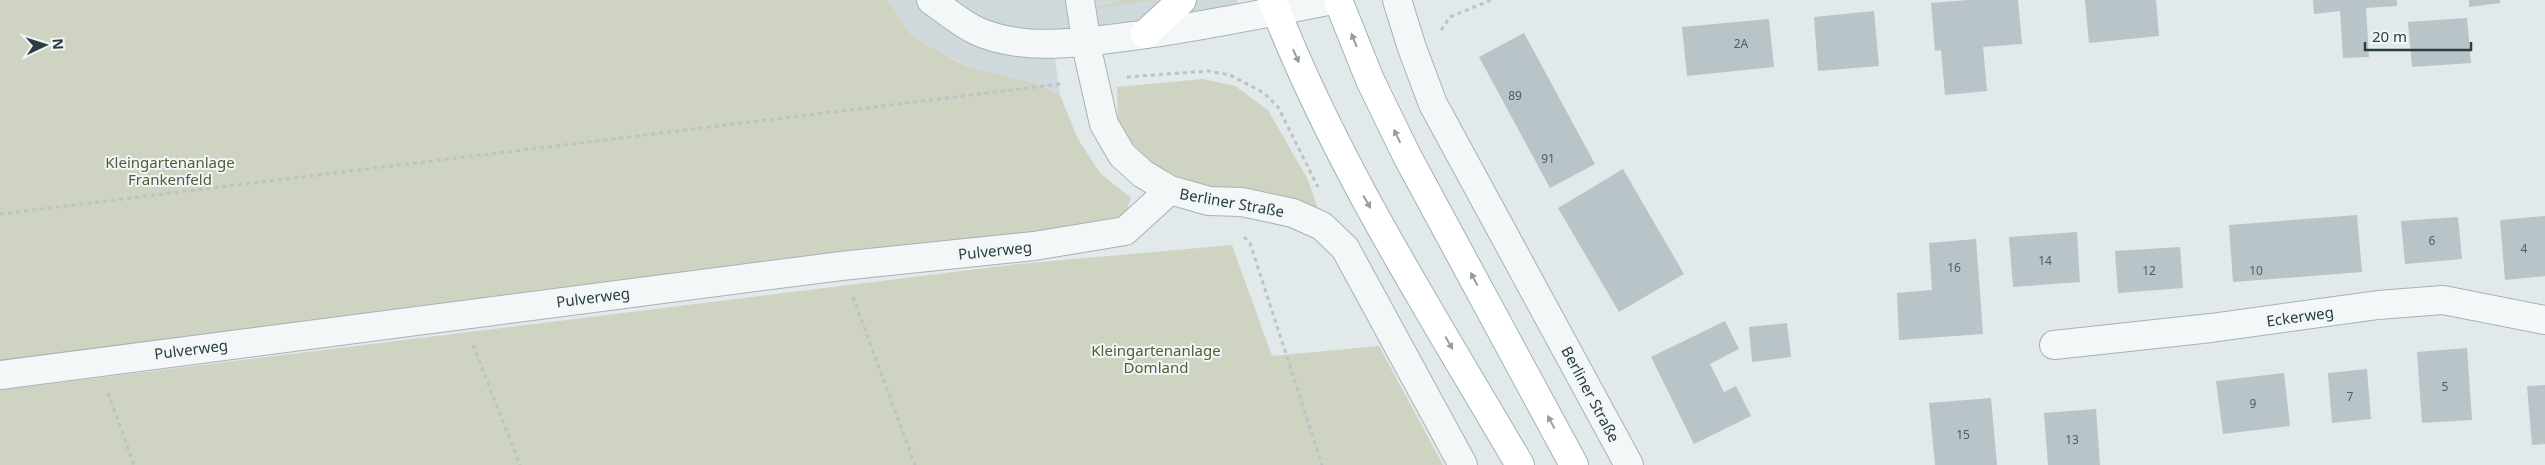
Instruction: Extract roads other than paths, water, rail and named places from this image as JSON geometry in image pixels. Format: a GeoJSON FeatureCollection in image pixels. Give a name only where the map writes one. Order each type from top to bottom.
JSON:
{"type":"FeatureCollection","features":[{"type":"Feature","properties":{"kind":"main road"},"geometry":{"type":"LineString","coordinates":[[1145,34],[1182,0]]}},
{"type":"Feature","properties":{"kind":"main road"},"geometry":{"type":"LineString","coordinates":[[1338,0],[1370,80],[1407,156],[1574,465]]}},
{"type":"Feature","properties":{"kind":"main road"},"geometry":{"type":"LineString","coordinates":[[1274,6],[1359,188],[1520,465]]}},
{"type":"Feature","properties":{"kind":"street"},"geometry":{"type":"LineString","coordinates":[[930,0],[976,30],[1014,41],[1088,42],[1204,27],[1274,6],[1332,0]]}},
{"type":"Feature","properties":{"kind":"street","name":"Berliner Straße"},"geometry":{"type":"LineString","coordinates":[[1080,0],[1089,58],[1096,80],[1104,124],[1122,155],[1142,174],[1170,190],[1209,200],[1242,202],[1293,213],[1322,226],[1345,248],[1462,465]]}},
{"type":"Feature","properties":{"kind":"street","name":"Berliner Straße"},"geometry":{"type":"LineString","coordinates":[[1397,0],[1412,48],[1433,104],[1630,465]]}},
{"type":"Feature","properties":{"kind":"street","name":"Pulverweg"},"geometry":{"type":"LineString","coordinates":[[0,375],[96,361],[841,266],[1034,246],[1124,231],[1170,190]]}},
{"type":"Feature","properties":{"kind":"street","name":"Eckerweg"},"geometry":{"type":"LineString","coordinates":[[2054,345],[2211,328],[2378,305],[2443,300],[2545,320]]}},
{"type":"Feature","properties":{"kind":"park label","name":"Kleingartenanlage Frankenfeld"},"geometry":{"type":"Point","coordinates":[170,170]}},
{"type":"Feature","properties":{"kind":"park label","name":"Kleingartenanlage Domland"},"geometry":{"type":"Point","coordinates":[1156,358]}}]}
